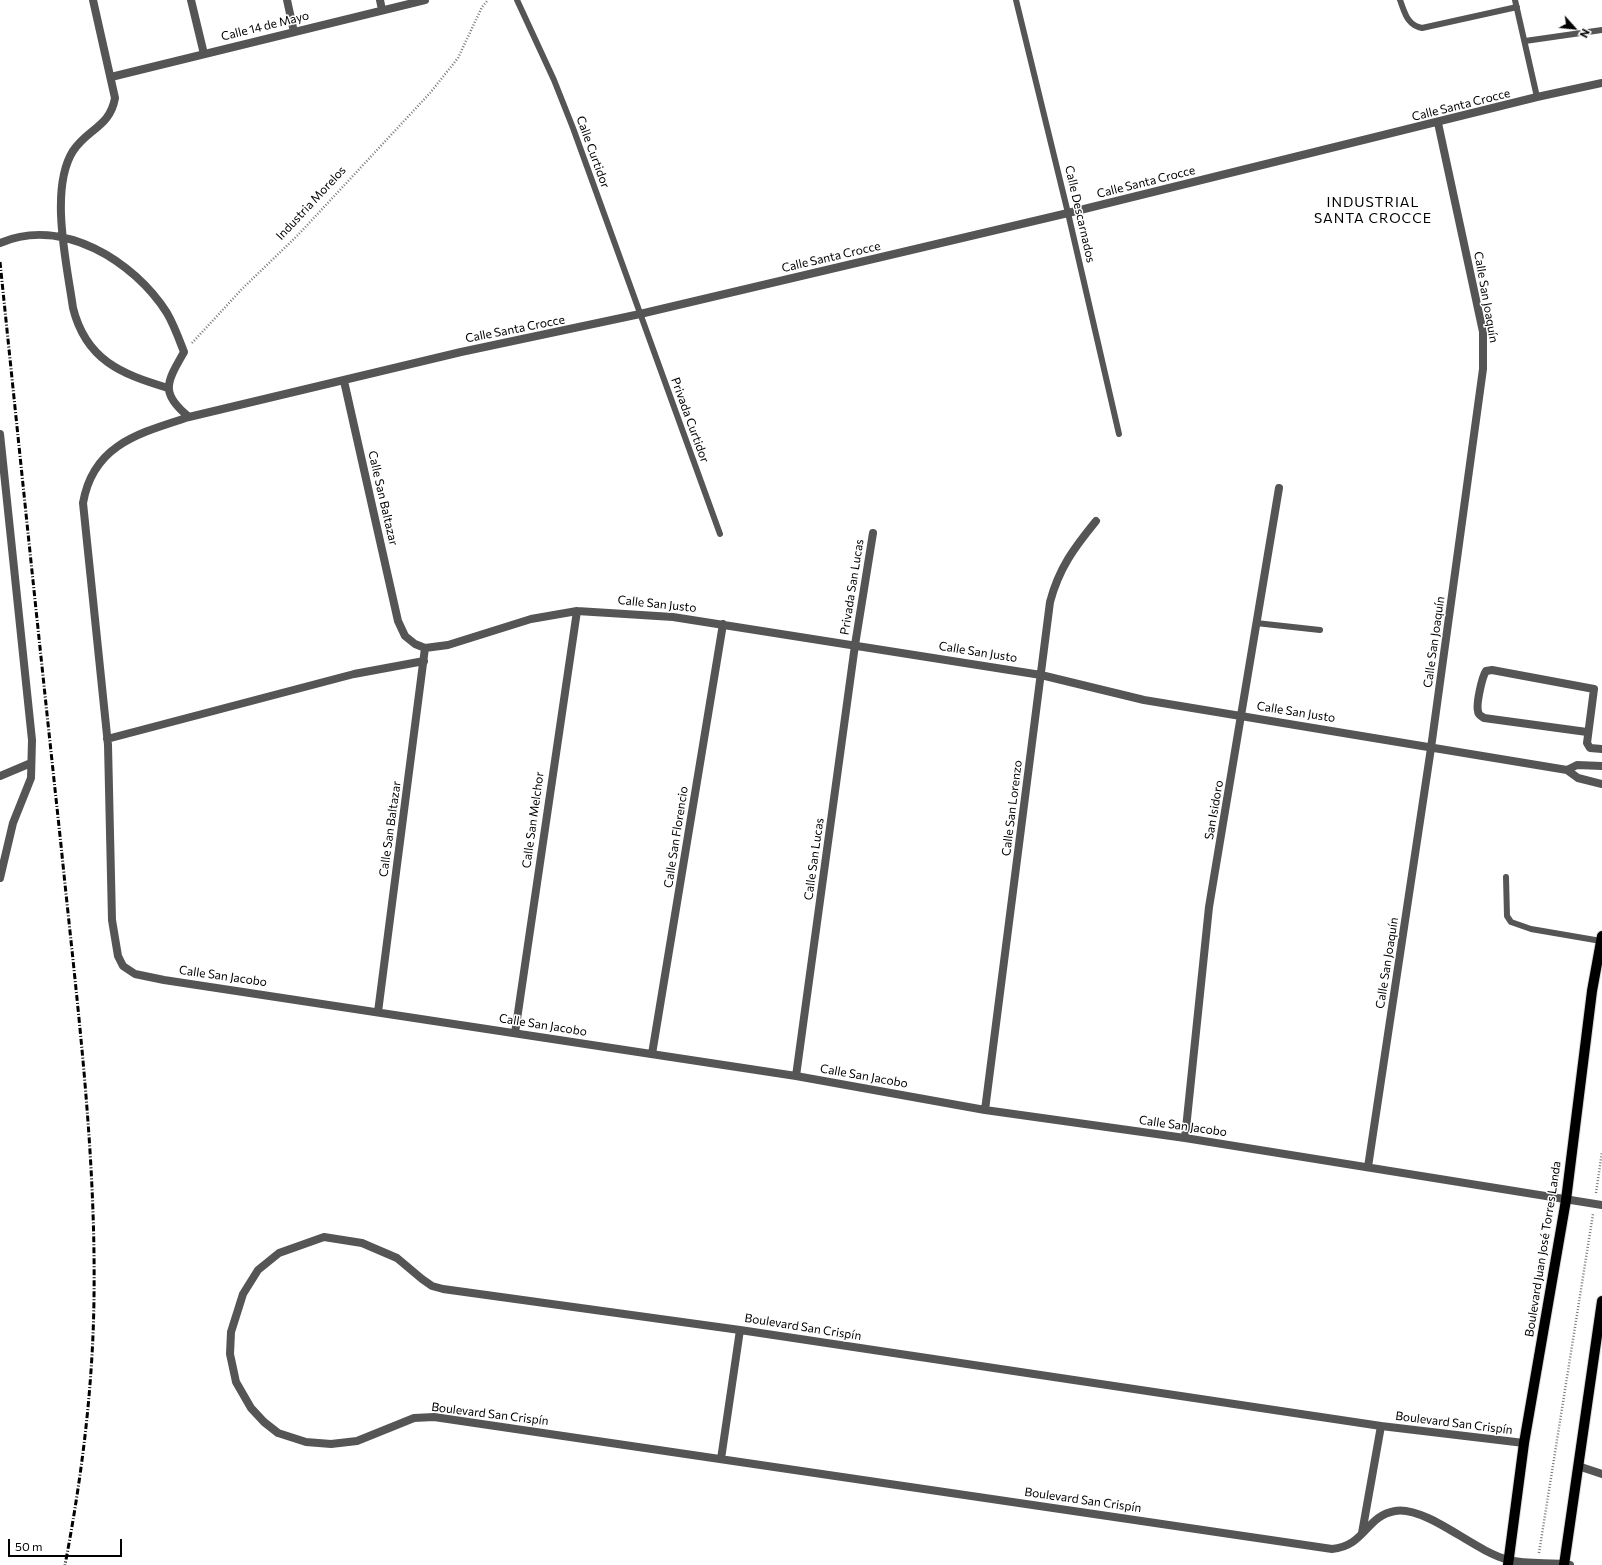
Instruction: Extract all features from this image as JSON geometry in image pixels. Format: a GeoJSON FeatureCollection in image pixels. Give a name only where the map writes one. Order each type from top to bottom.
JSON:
{"type":"FeatureCollection","features":[{"type":"Feature","properties":{"kind":"main road","name":"Boulevard Juan José Torres Landa"},"geometry":{"type":"LineString","coordinates":[[1508,1563],[1524,1443],[1566,1200],[1592,991],[1602,938]]}},
{"type":"Feature","properties":{"kind":"main road"},"geometry":{"type":"LineString","coordinates":[[1566,1565],[1578,1466],[1602,1301]]}},
{"type":"Feature","properties":{"kind":"street"},"geometry":{"type":"LineString","coordinates":[[93,0],[115,98],[113,109],[101,126],[79,143],[66,164],[62,175],[60,194],[73,308],[83,337],[103,360],[117,370],[137,379],[168,388]]}},
{"type":"Feature","properties":{"kind":"street"},"geometry":{"type":"LineString","coordinates":[[191,0],[204,54]]}},
{"type":"Feature","properties":{"kind":"street"},"geometry":{"type":"LineString","coordinates":[[287,0],[294,32]]}},
{"type":"Feature","properties":{"kind":"street"},"geometry":{"type":"LineString","coordinates":[[380,0],[382,10]]}},
{"type":"Feature","properties":{"kind":"street","name":"Calle 14 de Mayo"},"geometry":{"type":"LineString","coordinates":[[111,77],[425,0]]}},
{"type":"Feature","properties":{"kind":"street","name":"Calle Santa Crocce"},"geometry":{"type":"LineString","coordinates":[[107,739],[83,503],[86,486],[102,460],[116,447],[132,437],[189,417],[461,352],[640,314],[1068,213],[1438,123],[1537,97],[1602,83]]}},
{"type":"Feature","properties":{"kind":"street","name":"Calle San Joaquín"},"geometry":{"type":"LineString","coordinates":[[1368,1167],[1431,748],[1483,369],[1483,332],[1438,123]]}},
{"type":"Feature","properties":{"kind":"street"},"geometry":{"type":"LineString","coordinates":[[0,242],[10,238],[38,235],[64,237],[84,243],[116,261],[141,281],[168,314],[184,352],[169,380],[168,388],[172,399],[178,408],[189,417]]}},
{"type":"Feature","properties":{"kind":"street","name":"Calle San Baltazar"},"geometry":{"type":"LineString","coordinates":[[344,381],[398,621],[405,636],[415,644],[425,648],[378,1012]]}},
{"type":"Feature","properties":{"kind":"street"},"geometry":{"type":"LineString","coordinates":[[0,434],[32,740],[31,778],[13,823],[0,878]]}},
{"type":"Feature","properties":{"kind":"street","name":"San Isidoro"},"geometry":{"type":"LineString","coordinates":[[1185,1138],[1209,907],[1279,488]]}},
{"type":"Feature","properties":{"kind":"street","name":"Calle San Lorenzo"},"geometry":{"type":"LineString","coordinates":[[985,1110],[1050,602],[1054,586],[1066,560],[1096,521]]}},
{"type":"Feature","properties":{"kind":"street","name":"Privada San Lucas"},"geometry":{"type":"LineString","coordinates":[[855,645],[873,533]]}},
{"type":"Feature","properties":{"kind":"street","name":"Calle San Justo"},"geometry":{"type":"LineString","coordinates":[[425,648],[448,645],[531,619],[577,611],[673,617],[1041,675],[1144,700],[1567,770],[1578,778],[1602,784]]}},
{"type":"Feature","properties":{"kind":"street","name":"Calle San Melchor"},"geometry":{"type":"LineString","coordinates":[[514,1033],[577,611]]}},
{"type":"Feature","properties":{"kind":"street","name":"Calle San Florencio"},"geometry":{"type":"LineString","coordinates":[[652,1054],[723,624]]}},
{"type":"Feature","properties":{"kind":"street","name":"Calle San Lucas"},"geometry":{"type":"LineString","coordinates":[[796,1076],[855,645]]}},
{"type":"Feature","properties":{"kind":"street"},"geometry":{"type":"LineString","coordinates":[[107,739],[354,674],[424,660]]}},
{"type":"Feature","properties":{"kind":"street"},"geometry":{"type":"LineString","coordinates":[[1587,732],[1484,718],[1480,716],[1477,710],[1483,676],[1486,671],[1492,670],[1594,689],[1587,732],[1587,743],[1590,748],[1602,749]]}},
{"type":"Feature","properties":{"kind":"street","name":"Calle San Jacobo"},"geometry":{"type":"LineString","coordinates":[[107,739],[112,920],[118,956],[123,966],[135,974],[796,1076],[985,1110],[1185,1138],[1598,1205]]}},
{"type":"Feature","properties":{"kind":"street"},"geometry":{"type":"LineString","coordinates":[[0,776],[31,763]]}},
{"type":"Feature","properties":{"kind":"street","name":"Calle San Justo"},"geometry":{"type":"LineString","coordinates":[[1567,770],[1577,765],[1602,766]]}},
{"type":"Feature","properties":{"kind":"street","name":"Boulevard San Crispín"},"geometry":{"type":"LineString","coordinates":[[1524,1443],[1381,1426],[740,1330],[442,1290],[432,1286],[422,1279],[397,1258],[362,1242],[324,1237],[279,1253],[258,1270],[243,1294],[231,1332],[230,1354],[236,1382],[251,1408],[264,1422],[278,1433],[306,1442],[331,1444],[357,1441],[414,1418],[434,1417],[1332,1549],[1349,1545],[1361,1536],[1368,1526],[1386,1513],[1396,1510],[1410,1512],[1437,1522],[1508,1563],[1537,1562],[1566,1565]]}},
{"type":"Feature","properties":{"kind":"street"},"geometry":{"type":"LineString","coordinates":[[722,1459],[740,1330]]}},
{"type":"Feature","properties":{"kind":"street","name":"Boulevard San Crispín"},"geometry":{"type":"LineString","coordinates":[[1361,1536],[1381,1426]]}},
{"type":"Feature","properties":{"kind":"street"},"geometry":{"type":"LineString","coordinates":[[1578,1466],[1602,1474]]}},
{"type":"Feature","properties":{"kind":"lane","name":"Calle Curtidor"},"geometry":{"type":"LineString","coordinates":[[517,0],[548,67],[573,128],[640,314]]}},
{"type":"Feature","properties":{"kind":"lane","name":"Calle Descarnados"},"geometry":{"type":"LineString","coordinates":[[1016,0],[1068,213],[1119,434]]}},
{"type":"Feature","properties":{"kind":"lane"},"geometry":{"type":"LineString","coordinates":[[1400,0],[1408,21],[1415,26],[1422,28],[1516,3],[1537,97]]}},
{"type":"Feature","properties":{"kind":"lane"},"geometry":{"type":"LineString","coordinates":[[1525,41],[1602,30]]}},
{"type":"Feature","properties":{"kind":"lane","name":"Privada Curtidor"},"geometry":{"type":"LineString","coordinates":[[640,314],[720,534]]}},
{"type":"Feature","properties":{"kind":"lane"},"geometry":{"type":"LineString","coordinates":[[1256,623],[1320,630]]}},
{"type":"Feature","properties":{"kind":"lane"},"geometry":{"type":"LineString","coordinates":[[1506,877],[1507,916],[1511,922],[1531,929],[1602,938]]}},
{"type":"Feature","properties":{"kind":"path","name":"Industria Morelos"},"geometry":{"type":"LineString","coordinates":[[184,352],[242,289],[298,235],[430,93],[458,58],[482,7],[488,0]]}},
{"type":"Feature","properties":{"kind":"path"},"geometry":{"type":"LineString","coordinates":[[1537,1562],[1598,1205],[1602,1152]]}},
{"type":"Feature","properties":{"kind":"railway"},"geometry":{"type":"LineString","coordinates":[[0,262],[79,1014],[92,1184],[94,1297],[89,1398],[77,1498],[65,1565]]}},
{"type":"Feature","properties":{"kind":"district","name":"INDUSTRIAL SANTA CROCCE"},"geometry":{"type":"Point","coordinates":[1373,210]}}]}
